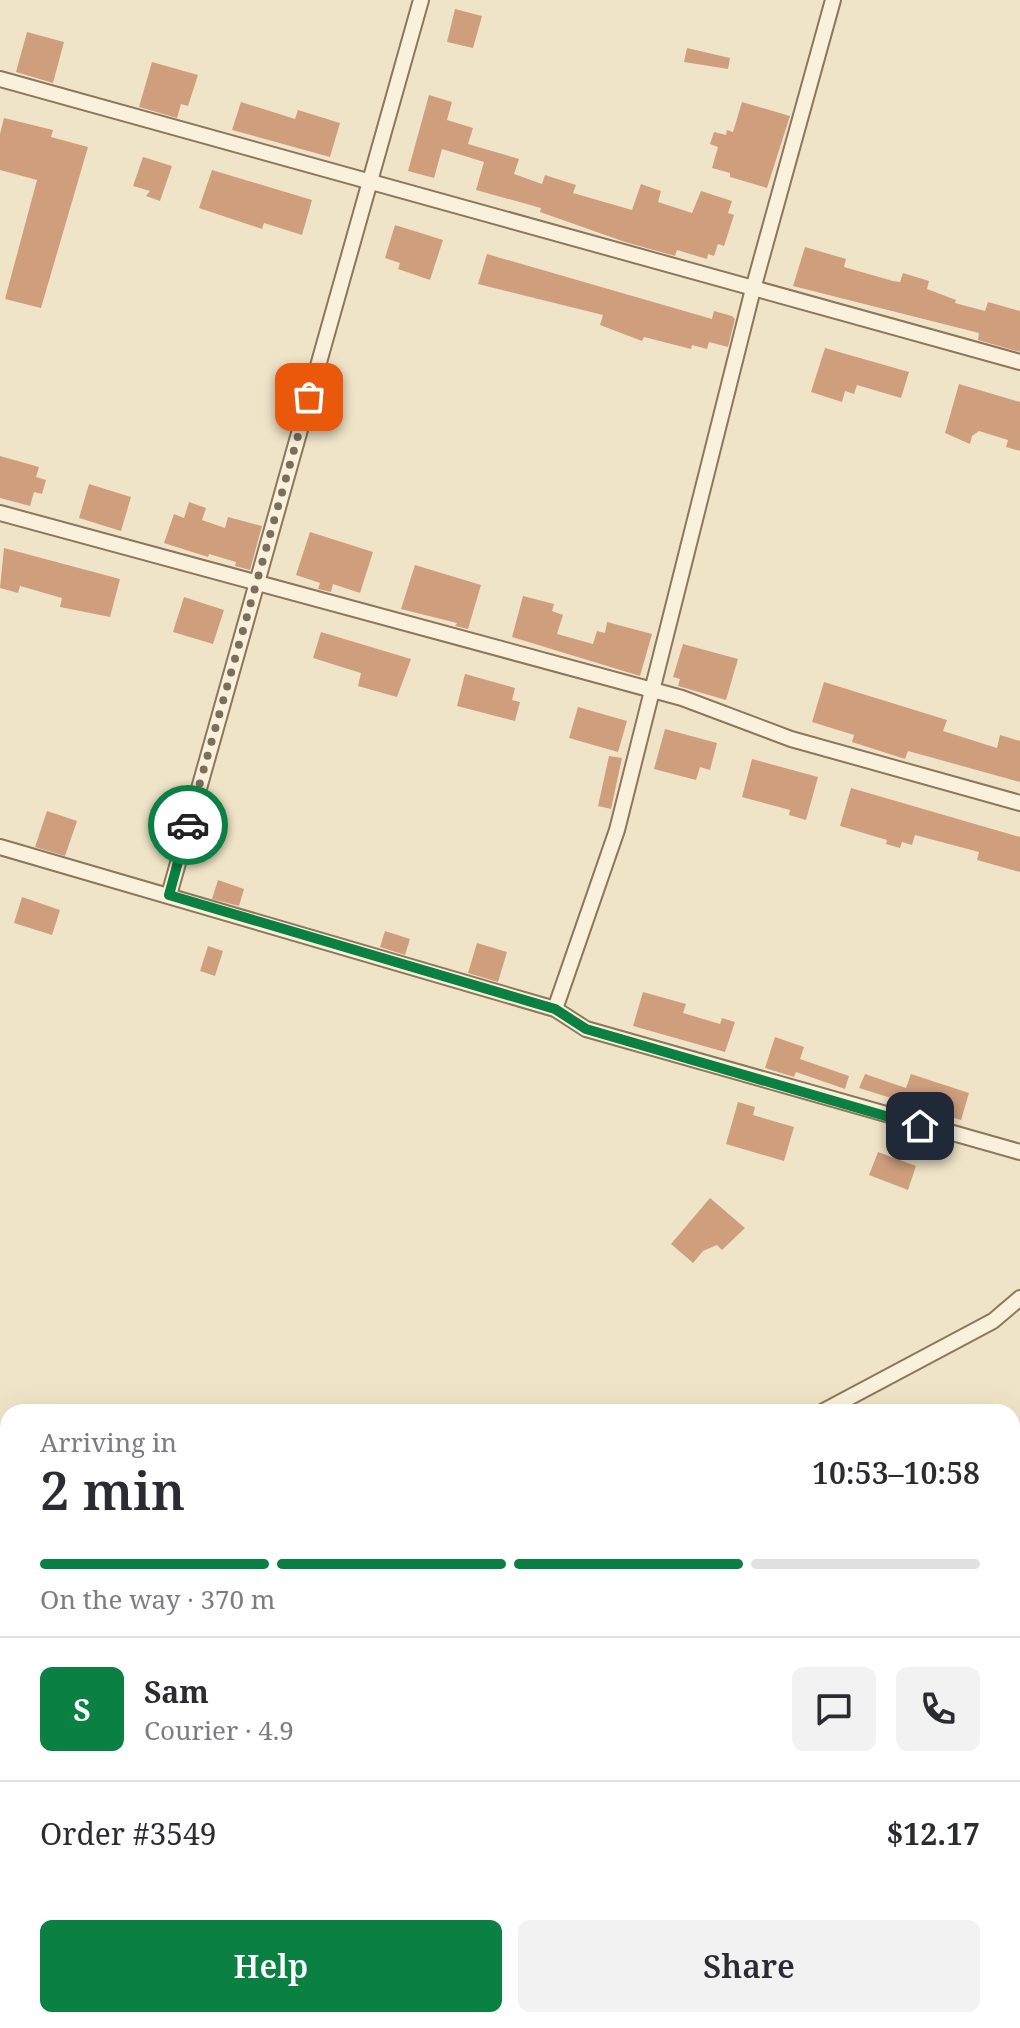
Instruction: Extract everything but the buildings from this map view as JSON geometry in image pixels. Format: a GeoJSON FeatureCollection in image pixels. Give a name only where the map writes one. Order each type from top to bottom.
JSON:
{"type":"FeatureCollection","features":[{"type":"Feature","properties":{"kind":"street"},"geometry":{"type":"LineString","coordinates":[[169,895],[421,0]]}},
{"type":"Feature","properties":{"kind":"street"},"geometry":{"type":"LineString","coordinates":[[555,1009],[617,830],[753,289],[833,0]]}},
{"type":"Feature","properties":{"kind":"street"},"geometry":{"type":"LineString","coordinates":[[0,79],[1020,362]]}},
{"type":"Feature","properties":{"kind":"street"},"geometry":{"type":"LineString","coordinates":[[0,513],[682,698],[791,739],[1020,803]]}},
{"type":"Feature","properties":{"kind":"street"},"geometry":{"type":"LineString","coordinates":[[0,847],[555,1009],[586,1029],[615,1038],[1020,1152]]}},
{"type":"Feature","properties":{"kind":"street"},"geometry":{"type":"LineString","coordinates":[[837,1404],[993,1321],[1020,1298]]}},
{"type":"Feature","properties":{"kind":"way so far"},"geometry":{"type":"LineString","coordinates":[[188,825],[309,397]]}},
{"type":"Feature","properties":{"kind":"route"},"geometry":{"type":"LineString","coordinates":[[188,825],[169,895],[555,1009],[586,1029],[920,1126]]}}]}
